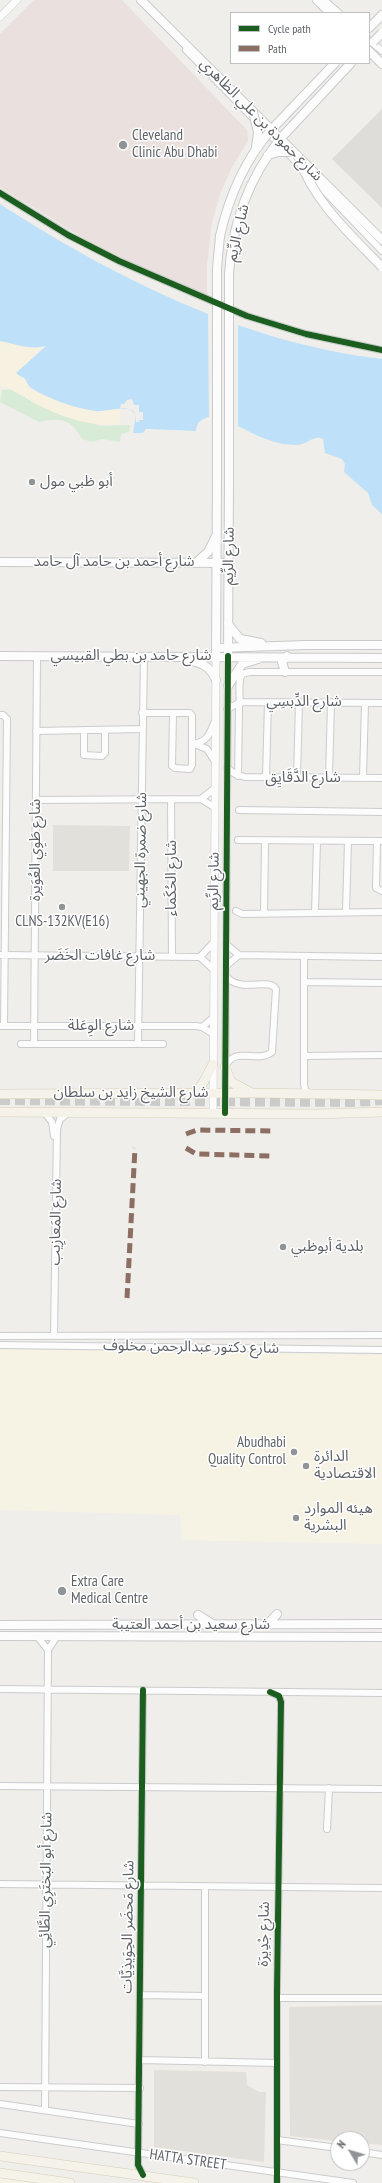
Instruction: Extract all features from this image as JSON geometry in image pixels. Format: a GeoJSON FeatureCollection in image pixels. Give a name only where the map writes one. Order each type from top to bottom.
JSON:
{"type":"FeatureCollection","features":[{"type":"Feature","properties":{"kind":"main road","name":"شارع حمودة بن علي الظاهري"},"geometry":{"type":"LineString","coordinates":[[140,0],[271,130],[280,142],[295,154],[382,240]]}},
{"type":"Feature","properties":{"kind":"main road"},"geometry":{"type":"LineString","coordinates":[[317,0],[329,12]]}},
{"type":"Feature","properties":{"kind":"main road"},"geometry":{"type":"LineString","coordinates":[[370,21],[382,15]]}},
{"type":"Feature","properties":{"kind":"main road"},"geometry":{"type":"LineString","coordinates":[[370,27],[382,15]]}},
{"type":"Feature","properties":{"kind":"main road"},"geometry":{"type":"LineString","coordinates":[[370,41],[382,33]]}},
{"type":"Feature","properties":{"kind":"main road"},"geometry":{"type":"LineString","coordinates":[[370,52],[382,64]]}},
{"type":"Feature","properties":{"kind":"main road","name":"شارع الرِّيم"},"geometry":{"type":"LineString","coordinates":[[216,652],[218,563],[217,262],[221,231],[230,199],[241,174],[255,150],[271,130],[334,64]]}},
{"type":"Feature","properties":{"kind":"main road","name":"شارع الرِّيم"},"geometry":{"type":"LineString","coordinates":[[228,652],[231,256],[235,230],[243,204],[254,179],[268,155],[350,64]]}},
{"type":"Feature","properties":{"kind":"main road"},"geometry":{"type":"LineString","coordinates":[[253,112],[258,132],[255,150]]}},
{"type":"Feature","properties":{"kind":"main road"},"geometry":{"type":"LineString","coordinates":[[268,155],[278,152],[295,154],[308,180],[334,216],[382,267]]}},
{"type":"Feature","properties":{"kind":"main road"},"geometry":{"type":"LineString","coordinates":[[197,562],[208,552],[218,530]]}},
{"type":"Feature","properties":{"kind":"main road","name":"شارع أحمد بن حامد آل حامد"},"geometry":{"type":"LineString","coordinates":[[0,562],[229,562]]}},
{"type":"Feature","properties":{"kind":"main road"},"geometry":{"type":"LineString","coordinates":[[228,624],[240,639],[248,642],[306,645]]}},
{"type":"Feature","properties":{"kind":"main road","name":"شارع حامد بن بطي القبيسي"},"geometry":{"type":"LineString","coordinates":[[0,656],[172,656],[306,645],[382,645]]}},
{"type":"Feature","properties":{"kind":"main road","name":"شارع حامد بن بطي القبيسي"},"geometry":{"type":"LineString","coordinates":[[228,652],[260,657],[287,656],[382,658]]}},
{"type":"Feature","properties":{"kind":"main road"},"geometry":{"type":"LineString","coordinates":[[172,656],[203,664],[212,673],[216,680]]}},
{"type":"Feature","properties":{"kind":"main road"},"geometry":{"type":"LineString","coordinates":[[285,672],[282,665],[287,656]]}},
{"type":"Feature","properties":{"kind":"main road"},"geometry":{"type":"LineString","coordinates":[[228,686],[242,664],[260,657]]}},
{"type":"Feature","properties":{"kind":"main road"},"geometry":{"type":"LineString","coordinates":[[194,1094],[213,1064]]}},
{"type":"Feature","properties":{"kind":"main road"},"geometry":{"type":"LineString","coordinates":[[225,1067],[231,1082],[251,1093]]}},
{"type":"Feature","properties":{"kind":"main road","name":"شارع الشيخ زايد بن سلطان"},"geometry":{"type":"LineString","coordinates":[[0,1094],[380,1094]]}},
{"type":"Feature","properties":{"kind":"main road","name":"شارع الشيخ زايد بن سلطان"},"geometry":{"type":"LineString","coordinates":[[0,1112],[316,1114],[382,1112]]}},
{"type":"Feature","properties":{"kind":"main road"},"geometry":{"type":"LineString","coordinates":[[267,1625],[277,1614]]}},
{"type":"Feature","properties":{"kind":"main road"},"geometry":{"type":"LineString","coordinates":[[198,1615],[215,1626]]}},
{"type":"Feature","properties":{"kind":"main road"},"geometry":{"type":"LineString","coordinates":[[0,1620],[12,1625]]}},
{"type":"Feature","properties":{"kind":"main road","name":"شارع سعيد بن أحمد العتيبة"},"geometry":{"type":"LineString","coordinates":[[0,1625],[215,1626],[382,1624]]}},
{"type":"Feature","properties":{"kind":"main road","name":"شارع سعيد بن أحمد العتيبة"},"geometry":{"type":"LineString","coordinates":[[0,1636],[382,1637]]}},
{"type":"Feature","properties":{"kind":"main road"},"geometry":{"type":"LineString","coordinates":[[0,2156],[194,2183]]}},
{"type":"Feature","properties":{"kind":"main road"},"geometry":{"type":"LineString","coordinates":[[0,2173],[70,2183]]}},
{"type":"Feature","properties":{"kind":"street"},"geometry":{"type":"LineString","coordinates":[[0,17],[17,0]]}},
{"type":"Feature","properties":{"kind":"street"},"geometry":{"type":"LineString","coordinates":[[136,0],[224,91],[280,142]]}},
{"type":"Feature","properties":{"kind":"street"},"geometry":{"type":"LineString","coordinates":[[324,0],[338,12]]}},
{"type":"Feature","properties":{"kind":"street"},"geometry":{"type":"LineString","coordinates":[[370,41],[382,46]]}},
{"type":"Feature","properties":{"kind":"street"},"geometry":{"type":"LineString","coordinates":[[370,41],[382,50]]}},
{"type":"Feature","properties":{"kind":"street","name":"شارع حمودة بن علي الظاهري"},"geometry":{"type":"LineString","coordinates":[[280,142],[382,250]]}},
{"type":"Feature","properties":{"kind":"street"},"geometry":{"type":"LineString","coordinates":[[0,192],[43,220],[113,258],[247,316],[306,334],[382,350]]}},
{"type":"Feature","properties":{"kind":"street","name":"شارع الرِّيم"},"geometry":{"type":"LineString","coordinates":[[213,1113],[214,723],[216,652]]}},
{"type":"Feature","properties":{"kind":"street","name":"شارع الرِّيم"},"geometry":{"type":"LineString","coordinates":[[225,1113],[228,652]]}},
{"type":"Feature","properties":{"kind":"street","name":"شارع طَوِي العُوَيرة"},"geometry":{"type":"LineString","coordinates":[[34,1044],[36,956],[37,656]]}},
{"type":"Feature","properties":{"kind":"street","name":"شارع ضمرة الجهيني"},"geometry":{"type":"LineString","coordinates":[[138,1044],[144,656]]}},
{"type":"Feature","properties":{"kind":"street"},"geometry":{"type":"LineString","coordinates":[[238,776],[239,708],[241,702],[239,681],[242,674],[249,672],[382,672]]}},
{"type":"Feature","properties":{"kind":"street"},"geometry":{"type":"LineString","coordinates":[[216,680],[223,681],[228,686]]}},
{"type":"Feature","properties":{"kind":"street","name":"شارع الدِّبسِي"},"geometry":{"type":"LineString","coordinates":[[227,709],[241,702],[382,703]]}},
{"type":"Feature","properties":{"kind":"street"},"geometry":{"type":"LineString","coordinates":[[266,778],[268,702]]}},
{"type":"Feature","properties":{"kind":"street"},"geometry":{"type":"LineString","coordinates":[[297,778],[299,702]]}},
{"type":"Feature","properties":{"kind":"street"},"geometry":{"type":"LineString","coordinates":[[329,778],[331,702]]}},
{"type":"Feature","properties":{"kind":"street"},"geometry":{"type":"LineString","coordinates":[[363,778],[365,702]]}},
{"type":"Feature","properties":{"kind":"street"},"geometry":{"type":"LineString","coordinates":[[142,713],[190,713],[192,716],[192,765],[190,769],[176,768],[172,766],[173,714]]}},
{"type":"Feature","properties":{"kind":"street"},"geometry":{"type":"LineString","coordinates":[[0,715],[3,715],[7,719],[3,802],[2,1025]]}},
{"type":"Feature","properties":{"kind":"street"},"geometry":{"type":"LineString","coordinates":[[192,744],[203,742],[208,739],[214,723]]}},
{"type":"Feature","properties":{"kind":"street"},"geometry":{"type":"LineString","coordinates":[[36,731],[142,729]]}},
{"type":"Feature","properties":{"kind":"street"},"geometry":{"type":"LineString","coordinates":[[84,730],[84,754],[102,756],[105,753],[105,730]]}},
{"type":"Feature","properties":{"kind":"street"},"geometry":{"type":"LineString","coordinates":[[192,744],[207,749],[214,760]]}},
{"type":"Feature","properties":{"kind":"street"},"geometry":{"type":"LineString","coordinates":[[227,768],[238,776]]}},
{"type":"Feature","properties":{"kind":"street","name":"شارع الدَّقَايِق"},"geometry":{"type":"LineString","coordinates":[[238,776],[266,778],[382,778]]}},
{"type":"Feature","properties":{"kind":"street"},"geometry":{"type":"LineString","coordinates":[[201,799],[214,789]]}},
{"type":"Feature","properties":{"kind":"street","name":"شارع الحُكَماء"},"geometry":{"type":"LineString","coordinates":[[172,799],[172,957]]}},
{"type":"Feature","properties":{"kind":"street"},"geometry":{"type":"LineString","coordinates":[[36,800],[201,799],[214,807]]}},
{"type":"Feature","properties":{"kind":"street"},"geometry":{"type":"LineString","coordinates":[[239,810],[382,812]]}},
{"type":"Feature","properties":{"kind":"street"},"geometry":{"type":"LineString","coordinates":[[238,840],[380,841],[376,888],[382,891]]}},
{"type":"Feature","properties":{"kind":"street"},"geometry":{"type":"LineString","coordinates":[[264,914],[265,841]]}},
{"type":"Feature","properties":{"kind":"street"},"geometry":{"type":"LineString","coordinates":[[315,913],[317,841]]}},
{"type":"Feature","properties":{"kind":"street"},"geometry":{"type":"LineString","coordinates":[[346,912],[348,841]]}},
{"type":"Feature","properties":{"kind":"street"},"geometry":{"type":"LineString","coordinates":[[236,910],[242,914],[382,912]]}},
{"type":"Feature","properties":{"kind":"street"},"geometry":{"type":"LineString","coordinates":[[213,943],[200,957],[213,969]]}},
{"type":"Feature","properties":{"kind":"street"},"geometry":{"type":"LineString","coordinates":[[226,944],[239,955],[382,956]]}},
{"type":"Feature","properties":{"kind":"street","name":"شارع غافات الخَضَر"},"geometry":{"type":"LineString","coordinates":[[2,955],[200,957]]}},
{"type":"Feature","properties":{"kind":"street"},"geometry":{"type":"LineString","coordinates":[[226,966],[239,955]]}},
{"type":"Feature","properties":{"kind":"street"},"geometry":{"type":"LineString","coordinates":[[304,956],[304,1087],[310,1094]]}},
{"type":"Feature","properties":{"kind":"street"},"geometry":{"type":"LineString","coordinates":[[225,1067],[229,1061],[237,1055],[267,1055],[273,1050],[276,989],[270,985],[237,985],[226,976]]}},
{"type":"Feature","properties":{"kind":"street"},"geometry":{"type":"LineString","coordinates":[[304,982],[382,983]]}},
{"type":"Feature","properties":{"kind":"street"},"geometry":{"type":"LineString","coordinates":[[213,1018],[202,1027],[213,1034]]}},
{"type":"Feature","properties":{"kind":"street","name":"شارع الوِعَلة"},"geometry":{"type":"LineString","coordinates":[[2,1025],[202,1027]]}},
{"type":"Feature","properties":{"kind":"street"},"geometry":{"type":"LineString","coordinates":[[21,1044],[163,1044]]}},
{"type":"Feature","properties":{"kind":"street"},"geometry":{"type":"LineString","coordinates":[[304,1056],[382,1055]]}},
{"type":"Feature","properties":{"kind":"street"},"geometry":{"type":"LineString","coordinates":[[213,1076],[219,1080],[225,1077]]}},
{"type":"Feature","properties":{"kind":"street"},"geometry":{"type":"LineString","coordinates":[[45,1113],[52,1122],[54,1148]]}},
{"type":"Feature","properties":{"kind":"street","name":"شارع المَعازِيب"},"geometry":{"type":"LineString","coordinates":[[54,1336],[57,1129],[60,1120],[68,1113]]}},
{"type":"Feature","properties":{"kind":"street","name":"شارع دكتور عبدالرحمن مخلوف"},"geometry":{"type":"LineString","coordinates":[[0,1336],[382,1335]]}},
{"type":"Feature","properties":{"kind":"street","name":"شارع دكتور عبدالرحمن مخلوف"},"geometry":{"type":"LineString","coordinates":[[0,1345],[381,1350]]}},
{"type":"Feature","properties":{"kind":"street"},"geometry":{"type":"LineString","coordinates":[[37,1636],[48,1650],[57,1636]]}},
{"type":"Feature","properties":{"kind":"street","name":"شارع أبو البَختَرِي الطَّائِي"},"geometry":{"type":"LineString","coordinates":[[45,2110],[48,1650]]}},
{"type":"Feature","properties":{"kind":"street"},"geometry":{"type":"LineString","coordinates":[[0,1689],[382,1693]]}},
{"type":"Feature","properties":{"kind":"street","name":"شارع مَحضَر الحِوَيذِيَّات"},"geometry":{"type":"LineString","coordinates":[[134,2174],[138,2165],[139,2152],[143,1690]]}},
{"type":"Feature","properties":{"kind":"street","name":"شارع جْدِيرَة"},"geometry":{"type":"LineString","coordinates":[[270,1692],[277,1694],[280,1698],[277,2183]]}},
{"type":"Feature","properties":{"kind":"street"},"geometry":{"type":"LineString","coordinates":[[0,1786],[382,1789]]}},
{"type":"Feature","properties":{"kind":"street"},"geometry":{"type":"LineString","coordinates":[[328,1829],[329,1788]]}},
{"type":"Feature","properties":{"kind":"street"},"geometry":{"type":"LineString","coordinates":[[0,1884],[382,1888]]}},
{"type":"Feature","properties":{"kind":"street"},"geometry":{"type":"LineString","coordinates":[[205,1886],[205,2062]]}},
{"type":"Feature","properties":{"kind":"street"},"geometry":{"type":"LineString","coordinates":[[140,1995],[205,1996]]}},
{"type":"Feature","properties":{"kind":"street"},"geometry":{"type":"LineString","coordinates":[[277,1998],[382,1998]]}},
{"type":"Feature","properties":{"kind":"street"},"geometry":{"type":"LineString","coordinates":[[139,2060],[277,2063]]}},
{"type":"Feature","properties":{"kind":"street"},"geometry":{"type":"LineString","coordinates":[[0,2087],[140,2088]]}},
{"type":"Feature","properties":{"kind":"street"},"geometry":{"type":"LineString","coordinates":[[0,2104],[139,2124]]}},
{"type":"Feature","properties":{"kind":"street","name":"HATTA STREET"},"geometry":{"type":"LineString","coordinates":[[0,2133],[353,2183]]}},
{"type":"Feature","properties":{"kind":"street"},"geometry":{"type":"LineString","coordinates":[[277,2140],[330,2147]]}},
{"type":"Feature","properties":{"kind":"street"},"geometry":{"type":"LineString","coordinates":[[370,2153],[382,2155]]}},
{"type":"Feature","properties":{"kind":"street"},"geometry":{"type":"LineString","coordinates":[[138,2165],[143,2175]]}},
{"type":"Feature","properties":{"kind":"shaded area","name":"Cleveland Clinic Abu Dhabi"},"geometry":{"type":"Polygon","coordinates":[[[34,0],[122,0],[247,130],[248,141],[232,167],[220,194],[212,222],[207,266],[207,296],[112,256],[0,187],[0,34],[34,0]]]}},
{"type":"Feature","properties":{"kind":"shaded area"},"geometry":{"type":"Polygon","coordinates":[[[382,109],[382,208],[332,159],[382,109]]]}},
{"type":"Feature","properties":{"kind":"shaded area"},"geometry":{"type":"Polygon","coordinates":[[[53,825],[130,826],[129,871],[53,871],[53,825]]]}},
{"type":"Feature","properties":{"kind":"shaded area"},"geometry":{"type":"Polygon","coordinates":[[[0,1349],[382,1355],[382,1544],[182,1540],[180,1515],[0,1510],[0,1349]]]}},
{"type":"Feature","properties":{"kind":"shaded area"},"geometry":{"type":"Polygon","coordinates":[[[382,2005],[382,2145],[370,2144],[370,2131],[330,2131],[330,2140],[290,2136],[289,2007],[382,2005]]]}},
{"type":"Feature","properties":{"kind":"shaded area"},"geometry":{"type":"Polygon","coordinates":[[[154,2070],[246,2072],[247,2085],[259,2092],[266,2092],[264,2162],[154,2147],[154,2070]]]}},
{"type":"Feature","properties":{"kind":"shaded area"},"geometry":{"type":"Polygon","coordinates":[[[0,2176],[50,2183],[0,2183],[0,2176]]]}},
{"type":"Feature","properties":{"kind":"green space"},"geometry":{"type":"Polygon","coordinates":[[[13,389],[30,400],[101,426],[130,425],[129,432],[121,434],[120,442],[102,439],[92,442],[82,439],[74,427],[65,421],[47,420],[39,422],[0,402],[2,390],[13,389]]]}},
{"type":"Feature","properties":{"kind":"sand"},"geometry":{"type":"Polygon","coordinates":[[[0,341],[35,348],[47,346],[17,374],[24,378],[30,387],[67,404],[97,411],[120,408],[120,425],[98,424],[66,417],[46,409],[0,386],[0,341]]]}},
{"type":"Feature","properties":{"kind":"water"},"geometry":{"type":"Polygon","coordinates":[[[0,204],[89,257],[182,303],[231,322],[280,338],[331,351],[382,359],[382,514],[372,505],[368,493],[344,472],[345,464],[342,459],[325,453],[323,439],[316,438],[299,445],[283,444],[263,438],[216,415],[200,421],[196,431],[146,429],[143,433],[133,433],[136,415],[132,411],[127,409],[100,411],[87,410],[54,399],[31,388],[25,379],[16,373],[46,346],[28,347],[0,341],[0,204]]]}},
{"type":"Feature","properties":{"kind":"pier"},"geometry":{"type":"Polygon","coordinates":[[[208,311],[238,322],[238,429],[215,418],[209,419],[208,311]]]}},
{"type":"Feature","properties":{"kind":"pier"},"geometry":{"type":"Polygon","coordinates":[[[132,399],[134,405],[139,405],[139,412],[143,412],[143,420],[136,422],[136,415],[133,411],[120,408],[121,404],[124,404],[127,400],[132,399]]]}},
{"type":"Feature","properties":{"kind":"tunnel"},"geometry":{"type":"LineString","coordinates":[[0,1100],[355,1102],[382,1100]]}},
{"type":"Feature","properties":{"kind":"marked path"},"geometry":{"type":"LineString","coordinates":[[186,1134],[197,1130],[274,1131]]}},
{"type":"Feature","properties":{"kind":"marked path"},"geometry":{"type":"LineString","coordinates":[[127,1298],[135,1148]]}},
{"type":"Feature","properties":{"kind":"marked path"},"geometry":{"type":"LineString","coordinates":[[186,1148],[196,1154],[273,1156]]}},
{"type":"Feature","properties":{"kind":"cycle path"},"geometry":{"type":"LineString","coordinates":[[0,193],[68,235],[119,261],[247,316],[306,334],[382,350]]}},
{"type":"Feature","properties":{"kind":"cycle path"},"geometry":{"type":"LineString","coordinates":[[225,1113],[228,656]]}},
{"type":"Feature","properties":{"kind":"cycle path"},"geometry":{"type":"LineString","coordinates":[[143,1690],[138,2165],[143,2175]]}},
{"type":"Feature","properties":{"kind":"cycle path"},"geometry":{"type":"LineString","coordinates":[[270,1692],[279,1696],[281,1702],[277,1991],[277,2183]]}},
{"type":"Feature","properties":{"kind":"place","name":"Cleveland Clinic Abu Dhabi"},"geometry":{"type":"Point","coordinates":[123,145]}},
{"type":"Feature","properties":{"kind":"place","name":"أبو ظبي مول"},"geometry":{"type":"Point","coordinates":[32,482]}},
{"type":"Feature","properties":{"kind":"place","name":"CLNS-132KV(E16)"},"geometry":{"type":"Point","coordinates":[62,907]}},
{"type":"Feature","properties":{"kind":"place","name":"بلدية أبوظبي"},"geometry":{"type":"Point","coordinates":[283,1247]}},
{"type":"Feature","properties":{"kind":"place","name":"Abudhabi Quality Control"},"geometry":{"type":"Point","coordinates":[294,1452]}},
{"type":"Feature","properties":{"kind":"place","name":"الدائرة الاقتصادية"},"geometry":{"type":"Point","coordinates":[306,1466]}},
{"type":"Feature","properties":{"kind":"place","name":"هيئه الموارد البشرية"},"geometry":{"type":"Point","coordinates":[296,1518]}},
{"type":"Feature","properties":{"kind":"place","name":"Extra Care Medical Centre"},"geometry":{"type":"Point","coordinates":[62,1591]}}]}
